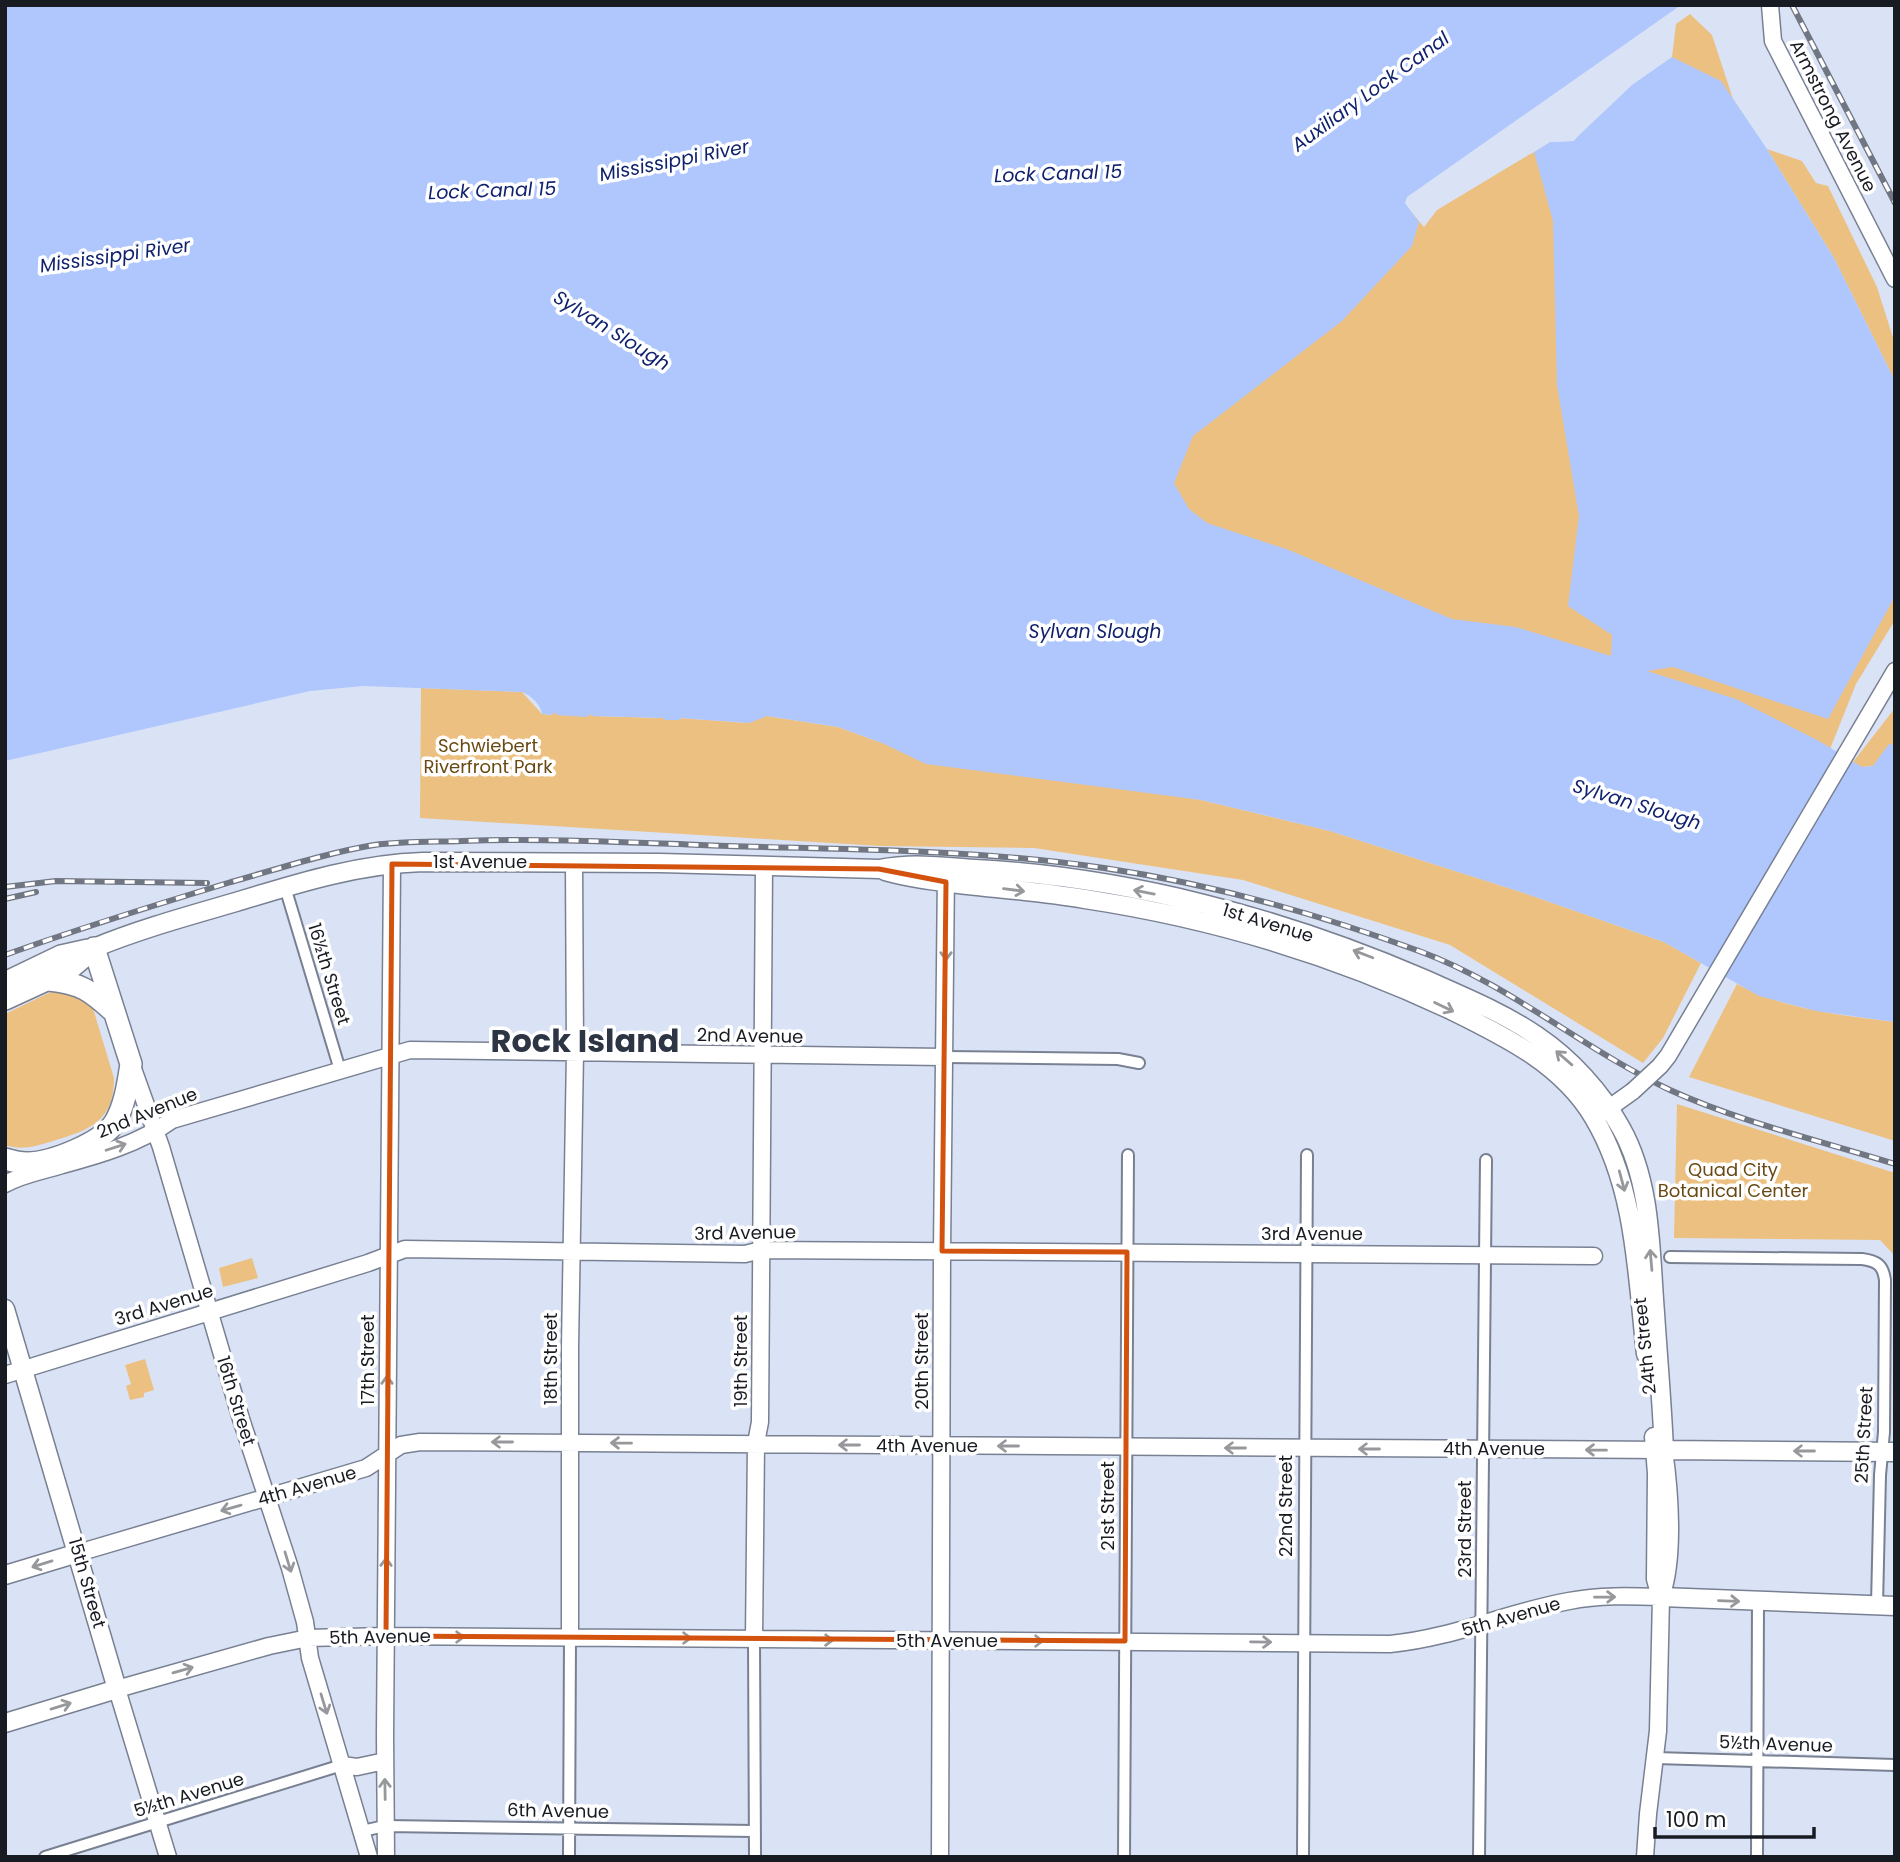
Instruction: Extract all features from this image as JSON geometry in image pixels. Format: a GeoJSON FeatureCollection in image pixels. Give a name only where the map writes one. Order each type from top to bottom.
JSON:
{"type":"FeatureCollection","features":[{"type":"Feature","properties":{"kind":"highway","name":"1st Avenue"},"geometry":{"type":"LineString","coordinates":[[5,999],[68,970],[94,948]]}},
{"type":"Feature","properties":{"kind":"highway","name":"1st Avenue"},"geometry":{"type":"LineString","coordinates":[[5,983],[61,956],[94,948]]}},
{"type":"Feature","properties":{"kind":"highway","name":"16th Street"},"geometry":{"type":"LineString","coordinates":[[94,948],[131,1064]]}},
{"type":"Feature","properties":{"kind":"highway"},"geometry":{"type":"LineString","coordinates":[[49,980],[84,987],[114,1013]]}},
{"type":"Feature","properties":{"kind":"highway"},"geometry":{"type":"LineString","coordinates":[[5,1159],[34,1162],[85,1146],[100,1138],[110,1129],[119,1114],[131,1064]]}},
{"type":"Feature","properties":{"kind":"main road","name":"1st Avenue"},"geometry":{"type":"LineString","coordinates":[[94,948],[143,930],[285,887],[340,872],[392,863],[574,862],[879,869],[906,864],[946,874],[1066,878],[1154,893],[1256,918],[1345,947],[1445,988],[1522,1027],[1568,1061],[1602,1114]]}},
{"type":"Feature","properties":{"kind":"main road","name":"24th Street"},"geometry":{"type":"LineString","coordinates":[[1602,1114],[1623,1131],[1635,1161],[1644,1197],[1652,1272],[1660,1450],[1656,1579],[1661,1598]]}},
{"type":"Feature","properties":{"kind":"main road","name":"15th Street"},"geometry":{"type":"LineString","coordinates":[[5,1309],[117,1689]]}},
{"type":"Feature","properties":{"kind":"main road","name":"4th Avenue"},"geometry":{"type":"LineString","coordinates":[[1660,1450],[1883,1452]]}},
{"type":"Feature","properties":{"kind":"main road","name":"4th Avenue"},"geometry":{"type":"LineString","coordinates":[[5,1575],[78,1553]]}},
{"type":"Feature","properties":{"kind":"main road","name":"5th Avenue"},"geometry":{"type":"LineString","coordinates":[[1661,1598],[1886,1606]]}},
{"type":"Feature","properties":{"kind":"main road","name":"5th Avenue"},"geometry":{"type":"LineString","coordinates":[[5,1723],[117,1689]]}},
{"type":"Feature","properties":{"kind":"street","name":"Armstrong Avenue"},"geometry":{"type":"LineString","coordinates":[[1770,5],[1773,41],[1895,279]]}},
{"type":"Feature","properties":{"kind":"street"},"geometry":{"type":"LineString","coordinates":[[1602,1114],[1660,1066],[1674,1046],[1895,671]]}},
{"type":"Feature","properties":{"kind":"street","name":"18th Street"},"geometry":{"type":"LineString","coordinates":[[569,1857],[574,862]]}},
{"type":"Feature","properties":{"kind":"street","name":"17th Street"},"geometry":{"type":"LineString","coordinates":[[386,1857],[384,1761],[387,1255],[392,863]]}},
{"type":"Feature","properties":{"kind":"street","name":"19th Street"},"geometry":{"type":"LineString","coordinates":[[755,1857],[754,1639],[757,1443],[760,1422],[764,866]]}},
{"type":"Feature","properties":{"kind":"street","name":"20th Street"},"geometry":{"type":"LineString","coordinates":[[940,1857],[946,874]]}},
{"type":"Feature","properties":{"kind":"street","name":"16½th Street"},"geometry":{"type":"LineString","coordinates":[[285,887],[340,1070]]}},
{"type":"Feature","properties":{"kind":"street","name":"2nd Avenue"},"geometry":{"type":"LineString","coordinates":[[5,1184],[156,1132],[172,1120],[410,1050],[1118,1059],[1139,1063]]}},
{"type":"Feature","properties":{"kind":"street","name":"16th Street"},"geometry":{"type":"LineString","coordinates":[[131,1064],[156,1132],[265,1498],[290,1568],[308,1638],[310,1658],[369,1857]]}},
{"type":"Feature","properties":{"kind":"street","name":"21st Street"},"geometry":{"type":"LineString","coordinates":[[1124,1857],[1128,1154]]}},
{"type":"Feature","properties":{"kind":"street","name":"22nd Street"},"geometry":{"type":"LineString","coordinates":[[1303,1857],[1307,1154]]}},
{"type":"Feature","properties":{"kind":"street","name":"23rd Street"},"geometry":{"type":"LineString","coordinates":[[1479,1857],[1486,1160]]}},
{"type":"Feature","properties":{"kind":"street","name":"3rd Avenue"},"geometry":{"type":"LineString","coordinates":[[5,1375],[412,1248],[745,1254],[761,1250],[1594,1256]]}},
{"type":"Feature","properties":{"kind":"street","name":"25th Street"},"geometry":{"type":"LineString","coordinates":[[1670,1257],[1862,1259],[1878,1263],[1882,1267],[1885,1280],[1883,1452],[1880,1475],[1886,1606]]}},
{"type":"Feature","properties":{"kind":"street","name":"4th Avenue"},"geometry":{"type":"LineString","coordinates":[[78,1553],[366,1468],[401,1445],[420,1442],[1660,1450]]}},
{"type":"Feature","properties":{"kind":"street","name":"5th Avenue"},"geometry":{"type":"LineString","coordinates":[[117,1689],[269,1646],[308,1638],[386,1636],[1414,1642],[1549,1605],[1587,1598],[1661,1598]]}},
{"type":"Feature","properties":{"kind":"street","name":"24th Street"},"geometry":{"type":"LineString","coordinates":[[1645,1857],[1656,1758],[1661,1598]]}},
{"type":"Feature","properties":{"kind":"street"},"geometry":{"type":"LineString","coordinates":[[1757,1857],[1758,1602]]}},
{"type":"Feature","properties":{"kind":"street","name":"15th Street"},"geometry":{"type":"LineString","coordinates":[[117,1689],[168,1857]]}},
{"type":"Feature","properties":{"kind":"street","name":"5½th Avenue"},"geometry":{"type":"LineString","coordinates":[[1656,1758],[1895,1765]]}},
{"type":"Feature","properties":{"kind":"street"},"geometry":{"type":"LineString","coordinates":[[342,1765],[357,1767],[384,1761]]}},
{"type":"Feature","properties":{"kind":"street","name":"5½th Avenue"},"geometry":{"type":"LineString","coordinates":[[45,1857],[342,1765]]}},
{"type":"Feature","properties":{"kind":"street","name":"6th Avenue"},"geometry":{"type":"LineString","coordinates":[[362,1831],[386,1826],[755,1831]]}},
{"type":"Feature","properties":{"kind":"highlighted area"},"geometry":{"type":"Polygon","coordinates":[[[392,864],[879,869],[946,882],[942,1251],[1127,1252],[1125,1641],[386,1636],[392,864]]]}},
{"type":"Feature","properties":{"kind":"green space"},"geometry":{"type":"Polygon","coordinates":[[[1690,14],[1712,35],[1733,99],[1753,129],[1672,57],[1676,24],[1690,14]]]}},
{"type":"Feature","properties":{"kind":"green space"},"geometry":{"type":"Polygon","coordinates":[[[1550,142],[1855,667],[1895,596],[1895,620],[1856,684],[1830,749],[1196,538],[1130,445],[1406,206],[1424,227],[1437,210],[1550,142]]]}},
{"type":"Feature","properties":{"kind":"green space"},"geometry":{"type":"Polygon","coordinates":[[[1767,149],[1802,161],[1816,183],[1828,186],[1877,287],[1895,344],[1895,381],[1834,258],[1767,149]]]}},
{"type":"Feature","properties":{"kind":"green space","name":"Schwiebert Riverfront Park"},"geometry":{"type":"Polygon","coordinates":[[[421,688],[522,692],[542,714],[551,715],[555,712],[558,715],[590,714],[748,723],[767,716],[838,727],[882,743],[1201,800],[1330,831],[1524,893],[1664,942],[1701,963],[1663,1038],[1643,1063],[1450,945],[1243,880],[1034,848],[880,846],[420,818],[421,688]]]}},
{"type":"Feature","properties":{"kind":"green space"},"geometry":{"type":"Polygon","coordinates":[[[1895,708],[1895,745],[1889,745],[1873,766],[1862,767],[1853,762],[1895,708]]]}},
{"type":"Feature","properties":{"kind":"green space"},"geometry":{"type":"Polygon","coordinates":[[[1737,984],[1794,1006],[1895,1022],[1895,1141],[1689,1077],[1737,984]]]}},
{"type":"Feature","properties":{"kind":"green space"},"geometry":{"type":"Polygon","coordinates":[[[55,990],[66,990],[92,1005],[114,1078],[110,1105],[97,1122],[78,1133],[29,1147],[5,1145],[5,1014],[55,990]]]}},
{"type":"Feature","properties":{"kind":"green space","name":"Quad City Botanical Center"},"geometry":{"type":"Polygon","coordinates":[[[1677,1104],[1895,1173],[1895,1433],[1894,1255],[1880,1240],[1674,1238],[1677,1104]]]}},
{"type":"Feature","properties":{"kind":"green space"},"geometry":{"type":"Polygon","coordinates":[[[252,1258],[258,1278],[223,1287],[219,1268],[252,1258]]]}},
{"type":"Feature","properties":{"kind":"green space"},"geometry":{"type":"Polygon","coordinates":[[[145,1359],[154,1390],[144,1393],[144,1397],[130,1400],[126,1386],[131,1384],[125,1365],[145,1359]]]}},
{"type":"Feature","properties":{"kind":"water"},"geometry":{"type":"Polygon","coordinates":[[[5,5],[1681,5],[1407,197],[1405,203],[1419,222],[1412,246],[1342,321],[1193,436],[1174,483],[1189,509],[1207,523],[1289,550],[1452,619],[1516,627],[1611,656],[1612,635],[1568,606],[1579,516],[1557,385],[1553,221],[1534,152],[1550,142],[1574,141],[1595,109],[1658,58],[1672,57],[1721,81],[1767,149],[1834,258],[1895,381],[1895,596],[1828,719],[1673,667],[1647,671],[1736,699],[1819,741],[1862,767],[1873,766],[1889,744],[1895,745],[1895,1022],[1816,1011],[1759,996],[1664,942],[1524,893],[1330,831],[1201,800],[926,764],[882,743],[838,727],[767,716],[749,723],[590,714],[587,717],[557,715],[555,712],[552,715],[542,714],[535,701],[522,692],[363,686],[310,691],[5,761],[5,5]]]}},
{"type":"Feature","properties":{"kind":"pier"},"geometry":{"type":"Polygon","coordinates":[[[1669,54],[1672,57],[1632,85],[1573,141],[1550,142],[1531,154],[1531,149],[1549,139],[1572,137],[1593,106],[1656,55],[1669,54]]]}},
{"type":"Feature","properties":{"kind":"railway"},"geometry":{"type":"LineString","coordinates":[[1792,5],[1895,203]]}},
{"type":"Feature","properties":{"kind":"railway"},"geometry":{"type":"LineString","coordinates":[[5,955],[231,882],[356,848],[385,844],[493,840],[582,841],[902,851],[1054,861],[1144,875],[1224,892],[1303,913],[1419,951],[1484,981],[1607,1056],[1670,1090],[1752,1121],[1895,1164]]}},
{"type":"Feature","properties":{"kind":"railway"},"geometry":{"type":"LineString","coordinates":[[5,887],[56,881],[207,883]]}},
{"type":"Feature","properties":{"kind":"railway"},"geometry":{"type":"LineString","coordinates":[[5,899],[36,892]]}},
{"type":"Feature","properties":{"kind":"district","name":"Rock Island"},"geometry":{"type":"Point","coordinates":[585,1041]}},
{"type":"Feature","properties":{"kind":"water label","name":"Auxiliary Lock Canal"},"geometry":{"type":"Point","coordinates":[1370,91]}},
{"type":"Feature","properties":{"kind":"water label","name":"Mississippi River"},"geometry":{"type":"Point","coordinates":[674,160]}},
{"type":"Feature","properties":{"kind":"water label","name":"Lock Canal 15"},"geometry":{"type":"Point","coordinates":[1058,173]}},
{"type":"Feature","properties":{"kind":"water label","name":"Lock Canal 15"},"geometry":{"type":"Point","coordinates":[492,190]}},
{"type":"Feature","properties":{"kind":"water label","name":"Mississippi River"},"geometry":{"type":"Point","coordinates":[115,255]}},
{"type":"Feature","properties":{"kind":"water label","name":"Sylvan Slough"},"geometry":{"type":"Point","coordinates":[612,330]}},
{"type":"Feature","properties":{"kind":"water label","name":"Sylvan Slough"},"geometry":{"type":"Point","coordinates":[1095,631]}},
{"type":"Feature","properties":{"kind":"water label","name":"Sylvan Slough"},"geometry":{"type":"Point","coordinates":[1637,804]}}]}
